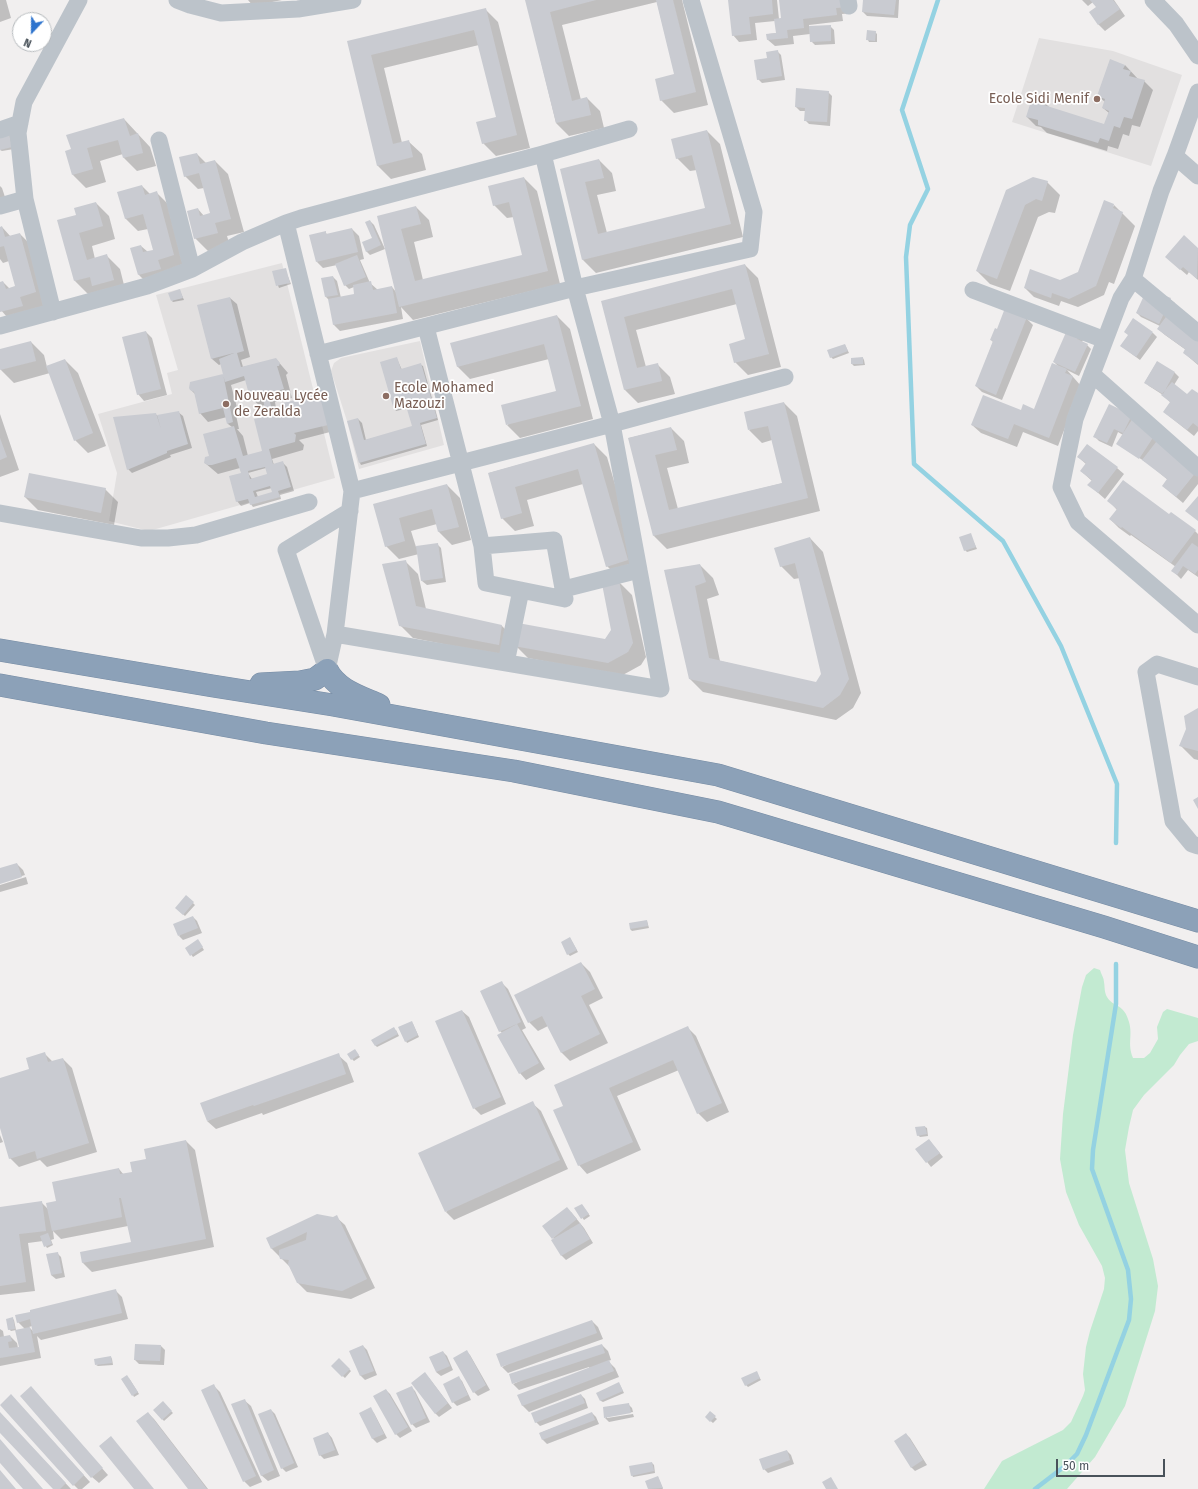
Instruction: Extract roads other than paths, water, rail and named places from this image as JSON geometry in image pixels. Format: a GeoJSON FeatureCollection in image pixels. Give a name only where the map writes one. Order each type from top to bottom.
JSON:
{"type":"FeatureCollection","features":[{"type":"Feature","properties":{"kind":"highway"},"geometry":{"type":"LineString","coordinates":[[0,650],[333,705],[718,776],[1198,921]]}},
{"type":"Feature","properties":{"kind":"highway"},"geometry":{"type":"LineString","coordinates":[[213,686],[300,682],[314,679],[327,670],[331,678],[350,692],[414,720]]}},
{"type":"Feature","properties":{"kind":"highway"},"geometry":{"type":"LineString","coordinates":[[0,685],[266,733],[514,771],[718,812],[1104,927],[1198,957]]}},
{"type":"Feature","properties":{"kind":"street"},"geometry":{"type":"LineString","coordinates":[[53,312],[25,199],[18,133],[24,102],[79,0]]}},
{"type":"Feature","properties":{"kind":"street"},"geometry":{"type":"LineString","coordinates":[[185,2],[221,13],[297,4],[353,0]]}},
{"type":"Feature","properties":{"kind":"street"},"geometry":{"type":"LineString","coordinates":[[318,354],[575,288],[750,249],[754,212],[691,0]]}},
{"type":"Feature","properties":{"kind":"street"},"geometry":{"type":"LineString","coordinates":[[1153,0],[1176,24],[1198,56]]}},
{"type":"Feature","properties":{"kind":"street"},"geometry":{"type":"LineString","coordinates":[[1198,92],[1160,191],[1133,279],[1121,298],[1075,419],[1061,487],[1078,522],[1198,624]]}},
{"type":"Feature","properties":{"kind":"street"},"geometry":{"type":"LineString","coordinates":[[0,130],[20,123]]}},
{"type":"Feature","properties":{"kind":"street"},"geometry":{"type":"LineString","coordinates":[[0,326],[147,286],[192,269],[242,242],[301,218],[543,154],[629,129]]}},
{"type":"Feature","properties":{"kind":"street"},"geometry":{"type":"LineString","coordinates":[[159,140],[192,269]]}},
{"type":"Feature","properties":{"kind":"street"},"geometry":{"type":"LineString","coordinates":[[335,634],[661,689],[612,424],[575,288],[543,154]]}},
{"type":"Feature","properties":{"kind":"street"},"geometry":{"type":"LineString","coordinates":[[1174,156],[1198,176]]}},
{"type":"Feature","properties":{"kind":"street"},"geometry":{"type":"LineString","coordinates":[[0,206],[25,199]]}},
{"type":"Feature","properties":{"kind":"street"},"geometry":{"type":"LineString","coordinates":[[286,223],[352,491],[335,634],[327,670]]}},
{"type":"Feature","properties":{"kind":"street"},"geometry":{"type":"LineString","coordinates":[[1133,279],[1198,333]]}},
{"type":"Feature","properties":{"kind":"street"},"geometry":{"type":"LineString","coordinates":[[973,290],[1105,340]]}},
{"type":"Feature","properties":{"kind":"street"},"geometry":{"type":"LineString","coordinates":[[426,327],[482,546],[486,583],[565,599],[554,540],[482,546]]}},
{"type":"Feature","properties":{"kind":"street"},"geometry":{"type":"LineString","coordinates":[[1092,374],[1198,468]]}},
{"type":"Feature","properties":{"kind":"street"},"geometry":{"type":"LineString","coordinates":[[352,491],[612,424],[785,377]]}},
{"type":"Feature","properties":{"kind":"street"},"geometry":{"type":"LineString","coordinates":[[0,513],[142,538],[168,538],[203,533],[309,502]]}},
{"type":"Feature","properties":{"kind":"street"},"geometry":{"type":"LineString","coordinates":[[327,670],[286,550],[350,511]]}},
{"type":"Feature","properties":{"kind":"street"},"geometry":{"type":"LineString","coordinates":[[564,589],[639,570]]}},
{"type":"Feature","properties":{"kind":"street"},"geometry":{"type":"LineString","coordinates":[[506,663],[521,590]]}},
{"type":"Feature","properties":{"kind":"street"},"geometry":{"type":"LineString","coordinates":[[1198,678],[1157,664],[1146,672],[1173,821],[1192,844],[1198,846]]}},
{"type":"Feature","properties":{"kind":"waterway"},"geometry":{"type":"LineString","coordinates":[[938,0],[902,110],[928,189],[910,225],[906,257],[914,464],[1003,541],[1061,646],[1117,784],[1116,843]]}},
{"type":"Feature","properties":{"kind":"waterway"},"geometry":{"type":"LineString","coordinates":[[1035,1489],[1065,1466],[1077,1454],[1086,1435],[1129,1320],[1131,1299],[1128,1270],[1092,1169],[1093,1150],[1116,1004],[1116,964]]}},
{"type":"Feature","properties":{"kind":"place","name":"Ecole Sidi Menif"},"geometry":{"type":"Point","coordinates":[1097,99]}},
{"type":"Feature","properties":{"kind":"place","name":"Ecole Mohamed Mazouzi"},"geometry":{"type":"Point","coordinates":[386,396]}},
{"type":"Feature","properties":{"kind":"place","name":"Nouveau Lycée de Zeralda"},"geometry":{"type":"Point","coordinates":[226,404]}}]}
